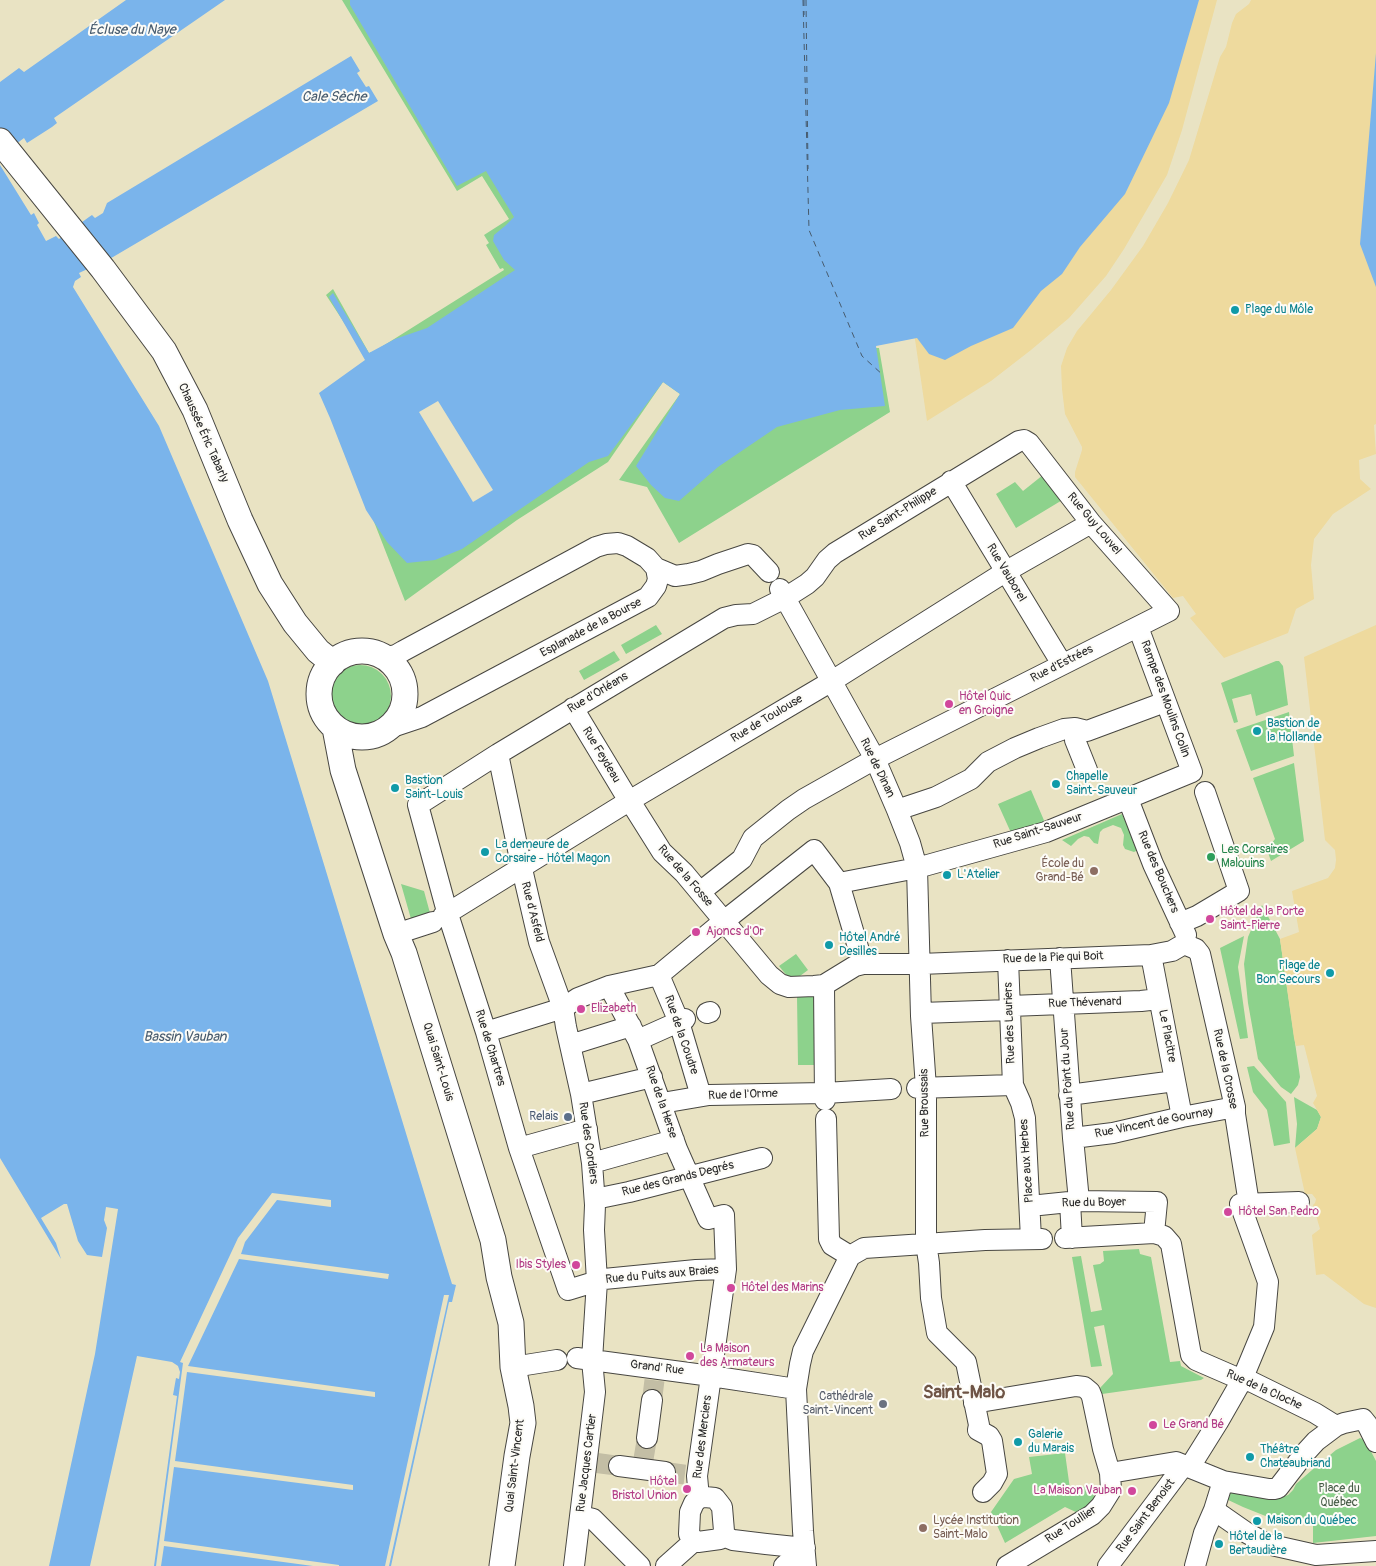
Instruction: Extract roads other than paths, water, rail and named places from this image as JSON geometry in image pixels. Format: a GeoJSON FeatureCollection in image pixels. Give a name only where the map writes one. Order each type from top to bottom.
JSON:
{"type":"FeatureCollection","features":[{"type":"Feature","properties":{"kind":"main road","name":"Chaussée Éric Tabarly"},"geometry":{"type":"LineString","coordinates":[[0,141],[104,269],[164,352],[195,410],[240,520],[270,584],[295,623],[318,651],[333,663]]}},
{"type":"Feature","properties":{"kind":"main road"},"geometry":{"type":"LineString","coordinates":[[357,651],[373,652],[385,657],[397,668],[404,684],[405,703],[401,712],[389,728],[364,737],[349,735],[335,728],[326,717],[320,703],[320,688],[324,674],[340,657],[357,651]]}},
{"type":"Feature","properties":{"kind":"main road","name":"Quai Saint-Louis"},"geometry":{"type":"LineString","coordinates":[[335,728],[343,770],[396,934],[404,953],[494,1240],[499,1277],[511,1323],[513,1367]]}},
{"type":"Feature","properties":{"kind":"main road"},"geometry":{"type":"LineString","coordinates":[[342,761],[364,737]]}},
{"type":"Feature","properties":{"kind":"main road","name":"Quai Saint-Vincent"},"geometry":{"type":"LineString","coordinates":[[502,1566],[523,1423],[513,1367]]}},
{"type":"Feature","properties":{"kind":"street","name":"Rue Guy Louvel"},"geometry":{"type":"LineString","coordinates":[[1019,441],[1024,440],[1029,443],[1091,522],[1169,611]]}},
{"type":"Feature","properties":{"kind":"street","name":"Rue Saint-Philippe"},"geometry":{"type":"LineString","coordinates":[[782,593],[807,584],[835,553],[1019,441]]}},
{"type":"Feature","properties":{"kind":"street","name":"Rue Vauborel"},"geometry":{"type":"LineString","coordinates":[[951,481],[1062,664]]}},
{"type":"Feature","properties":{"kind":"street","name":"Rue de Toulouse"},"geometry":{"type":"LineString","coordinates":[[396,934],[441,917],[522,869],[629,801],[832,681],[1005,572],[1091,522]]}},
{"type":"Feature","properties":{"kind":"street"},"geometry":{"type":"LineString","coordinates":[[385,657],[404,652],[596,547],[606,544],[618,543],[627,546],[647,558],[656,568],[675,576],[701,571],[748,554],[753,555],[769,572]]}},
{"type":"Feature","properties":{"kind":"street","name":"Esplanade de la Bourse"},"geometry":{"type":"LineString","coordinates":[[389,728],[422,717],[648,597],[656,586],[658,579],[656,568]]}},
{"type":"Feature","properties":{"kind":"street","name":"Rue de Dinan"},"geometry":{"type":"LineString","coordinates":[[782,593],[874,759],[910,843],[917,868],[920,964]]}},
{"type":"Feature","properties":{"kind":"street","name":"Rue d'Orléans"},"geometry":{"type":"LineString","coordinates":[[418,804],[573,708],[724,618],[753,614],[782,593]]}},
{"type":"Feature","properties":{"kind":"street","name":"Rue d'Estrées"},"geometry":{"type":"LineString","coordinates":[[700,892],[742,859],[753,838],[804,799],[874,759],[1169,611]]}},
{"type":"Feature","properties":{"kind":"street","name":"Rampe des Moulins Colin"},"geometry":{"type":"LineString","coordinates":[[1138,626],[1192,772]]}},
{"type":"Feature","properties":{"kind":"street"},"geometry":{"type":"LineString","coordinates":[[897,810],[936,797],[971,779],[982,779],[988,762],[1015,748],[1064,729],[1087,730],[1165,702]]}},
{"type":"Feature","properties":{"kind":"street","name":"Rue Feydeau"},"geometry":{"type":"LineString","coordinates":[[573,708],[629,801]]}},
{"type":"Feature","properties":{"kind":"street"},"geometry":{"type":"LineString","coordinates":[[1075,728],[1075,740],[1087,770]]}},
{"type":"Feature","properties":{"kind":"street","name":"Rue d'Asfeld"},"geometry":{"type":"LineString","coordinates":[[498,754],[539,942],[563,1008]]}},
{"type":"Feature","properties":{"kind":"street","name":"Rue Saint-Sauveur"},"geometry":{"type":"LineString","coordinates":[[839,883],[917,868],[1049,831],[1192,772]]}},
{"type":"Feature","properties":{"kind":"street"},"geometry":{"type":"LineString","coordinates":[[1180,923],[1197,916],[1239,891],[1205,792]]}},
{"type":"Feature","properties":{"kind":"street","name":"Rue des Bouchers"},"geometry":{"type":"LineString","coordinates":[[1128,798],[1153,864],[1186,933],[1184,944]]}},
{"type":"Feature","properties":{"kind":"street","name":"Rue de la Fosse"},"geometry":{"type":"LineString","coordinates":[[629,801],[662,852],[684,873],[769,976],[780,984],[789,987],[824,984]]}},
{"type":"Feature","properties":{"kind":"street","name":"Rue de Chartres"},"geometry":{"type":"LineString","coordinates":[[418,804],[441,917],[486,1032],[520,1148],[568,1290]]}},
{"type":"Feature","properties":{"kind":"street"},"geometry":{"type":"LineString","coordinates":[[486,1032],[563,1008],[578,998],[609,986],[659,975],[814,850],[839,883],[863,964],[855,966],[824,984],[829,1239],[832,1245],[852,1255]]}},
{"type":"Feature","properties":{"kind":"street","name":"Rue de la Pie qui Boit"},"geometry":{"type":"LineString","coordinates":[[863,964],[920,964],[1151,955],[1172,951],[1184,944]]}},
{"type":"Feature","properties":{"kind":"street","name":"Rue de la Crosse"},"geometry":{"type":"LineString","coordinates":[[1184,944],[1196,949],[1200,954],[1235,1107],[1244,1204],[1268,1282],[1264,1327],[1242,1380]]}},
{"type":"Feature","properties":{"kind":"street","name":"Le Placitre"},"geometry":{"type":"LineString","coordinates":[[1151,955],[1182,1117]]}},
{"type":"Feature","properties":{"kind":"street","name":"Rue du Point du Jour"},"geometry":{"type":"LineString","coordinates":[[1060,958],[1073,1138],[1074,1201],[1069,1238],[1154,1233]]}},
{"type":"Feature","properties":{"kind":"street","name":"Rue des Lauriers"},"geometry":{"type":"LineString","coordinates":[[1008,960],[1013,1085]]}},
{"type":"Feature","properties":{"kind":"street","name":"Rue Broussais"},"geometry":{"type":"LineString","coordinates":[[920,964],[926,1243],[931,1298],[936,1330],[940,1337],[962,1356],[966,1362],[974,1403]]}},
{"type":"Feature","properties":{"kind":"street","name":"Rue de la Coudre"},"geometry":{"type":"LineString","coordinates":[[659,975],[682,1021],[702,1096]]}},
{"type":"Feature","properties":{"kind":"street","name":"Rue de la Herse"},"geometry":{"type":"LineString","coordinates":[[609,986],[635,1033],[689,1177],[716,1217]]}},
{"type":"Feature","properties":{"kind":"street","name":"Rue Thévenard"},"geometry":{"type":"LineString","coordinates":[[921,1014],[1062,1003],[1141,1001],[1158,991]]}},
{"type":"Feature","properties":{"kind":"street","name":"Rue des Cordiers"},"geometry":{"type":"LineString","coordinates":[[563,1008],[587,1128],[595,1199],[594,1230],[597,1281],[575,1359]]}},
{"type":"Feature","properties":{"kind":"street"},"geometry":{"type":"LineString","coordinates":[[570,1045],[635,1033],[682,1021]]}},
{"type":"Feature","properties":{"kind":"street"},"geometry":{"type":"LineString","coordinates":[[581,1094],[652,1077]]}},
{"type":"Feature","properties":{"kind":"street"},"geometry":{"type":"LineString","coordinates":[[1069,1095],[1175,1081]]}},
{"type":"Feature","properties":{"kind":"street"},"geometry":{"type":"LineString","coordinates":[[922,1088],[1013,1085]]}},
{"type":"Feature","properties":{"kind":"street","name":"Place aux Herbes"},"geometry":{"type":"LineString","coordinates":[[926,1243],[1037,1239],[1030,1206],[1025,1118],[1013,1085]]}},
{"type":"Feature","properties":{"kind":"street","name":"Rue de l'Orme"},"geometry":{"type":"LineString","coordinates":[[662,1104],[702,1096],[825,1104],[891,1089]]}},
{"type":"Feature","properties":{"kind":"street","name":"Rue Vincent de Gournay"},"geometry":{"type":"LineString","coordinates":[[1073,1138],[1113,1133],[1235,1107]]}},
{"type":"Feature","properties":{"kind":"street"},"geometry":{"type":"LineString","coordinates":[[520,1148],[587,1128]]}},
{"type":"Feature","properties":{"kind":"street"},"geometry":{"type":"LineString","coordinates":[[592,1163],[674,1140]]}},
{"type":"Feature","properties":{"kind":"street","name":"Rue des Grands Degrés"},"geometry":{"type":"LineString","coordinates":[[595,1199],[762,1158]]}},
{"type":"Feature","properties":{"kind":"street","name":"Rue du Boyer"},"geometry":{"type":"LineString","coordinates":[[1030,1206],[1074,1201],[1157,1202],[1154,1233]]}},
{"type":"Feature","properties":{"kind":"street"},"geometry":{"type":"LineString","coordinates":[[1244,1204],[1299,1202]]}},
{"type":"Feature","properties":{"kind":"street","name":"Rue des Merciers"},"geometry":{"type":"LineString","coordinates":[[699,1498],[692,1475],[711,1376],[726,1269],[716,1217]]}},
{"type":"Feature","properties":{"kind":"street","name":"Rue de la Cloche"},"geometry":{"type":"LineString","coordinates":[[1154,1233],[1164,1236],[1171,1244],[1192,1355],[1196,1360],[1242,1380],[1252,1382],[1315,1413],[1336,1426]]}},
{"type":"Feature","properties":{"kind":"street"},"geometry":{"type":"LineString","coordinates":[[805,1557],[796,1390],[803,1351],[852,1255],[864,1248],[926,1243]]}},
{"type":"Feature","properties":{"kind":"street","name":"Rue du Puits aux Braies"},"geometry":{"type":"LineString","coordinates":[[568,1290],[613,1278],[726,1269]]}},
{"type":"Feature","properties":{"kind":"street","name":"Grand' Rue"},"geometry":{"type":"LineString","coordinates":[[513,1367],[575,1359],[656,1372],[711,1376],[796,1390]]}},
{"type":"Feature","properties":{"kind":"street","name":"Rue Jacques Cartier"},"geometry":{"type":"LineString","coordinates":[[574,1566],[581,1516],[592,1462],[595,1392],[575,1359]]}},
{"type":"Feature","properties":{"kind":"street","name":"Rue Saint Benoist"},"geometry":{"type":"LineString","coordinates":[[1108,1566],[1186,1466],[1193,1462],[1242,1380]]}},
{"type":"Feature","properties":{"kind":"street","name":"Rue Toullier"},"geometry":{"type":"LineString","coordinates":[[974,1403],[1076,1386],[1084,1387],[1090,1392],[1092,1397],[1110,1473],[1111,1490],[1101,1506],[1092,1515],[1008,1565]]}},
{"type":"Feature","properties":{"kind":"street"},"geometry":{"type":"LineString","coordinates":[[646,1438],[652,1400]]}},
{"type":"Feature","properties":{"kind":"street"},"geometry":{"type":"LineString","coordinates":[[974,1403],[978,1430],[989,1436],[992,1442],[997,1474],[992,1483],[983,1492]]}},
{"type":"Feature","properties":{"kind":"street"},"geometry":{"type":"LineString","coordinates":[[1110,1473],[1176,1462],[1223,1481],[1268,1490],[1278,1488],[1316,1441],[1336,1426],[1350,1420],[1362,1419],[1367,1424],[1376,1442]]}},
{"type":"Feature","properties":{"kind":"street"},"geometry":{"type":"LineString","coordinates":[[619,1466],[642,1466],[665,1472]]}},
{"type":"Feature","properties":{"kind":"street"},"geometry":{"type":"LineString","coordinates":[[1195,1566],[1204,1533],[1223,1481]]}},
{"type":"Feature","properties":{"kind":"street"},"geometry":{"type":"LineString","coordinates":[[666,1566],[694,1541],[716,1541],[723,1536],[722,1507],[715,1498],[699,1498],[694,1503],[690,1512],[689,1534],[694,1541]]}},
{"type":"Feature","properties":{"kind":"street"},"geometry":{"type":"LineString","coordinates":[[1214,1510],[1247,1533],[1268,1544],[1314,1561],[1376,1551]]}},
{"type":"Feature","properties":{"kind":"street"},"geometry":{"type":"LineString","coordinates":[[581,1516],[593,1519],[640,1566]]}},
{"type":"Feature","properties":{"kind":"street"},"geometry":{"type":"LineString","coordinates":[[723,1536],[733,1540],[766,1544],[805,1557]]}},
{"type":"Feature","properties":{"kind":"street"},"geometry":{"type":"LineString","coordinates":[[784,1566],[805,1557]]}},
{"type":"Feature","properties":{"kind":"water","name":"Écluse du Naye"},"geometry":{"type":"Polygon","coordinates":[[[126,0],[225,0],[54,118],[57,123],[52,127],[27,143],[24,138],[0,156],[0,82],[19,68],[24,72],[126,0]]]}},
{"type":"Feature","properties":{"kind":"water"},"geometry":{"type":"Polygon","coordinates":[[[350,0],[1199,0],[1169,103],[1125,194],[1080,247],[1062,274],[1041,291],[1013,328],[971,346],[945,360],[929,354],[917,338],[876,346],[885,406],[840,410],[777,427],[718,467],[679,501],[665,498],[651,485],[636,466],[680,394],[663,382],[608,456],[589,462],[462,549],[435,560],[407,563],[387,542],[366,510],[319,393],[365,360],[329,297],[333,293],[369,353],[395,339],[427,328],[515,270],[504,260],[493,241],[494,235],[514,217],[486,171],[457,186],[350,5],[350,0]]]}},
{"type":"Feature","properties":{"kind":"water"},"geometry":{"type":"Polygon","coordinates":[[[1376,53],[1376,287],[1360,244],[1376,53]]]}},
{"type":"Feature","properties":{"kind":"water","name":"Bassin Vauban"},"geometry":{"type":"Polygon","coordinates":[[[351,56],[360,71],[357,73],[366,87],[369,86],[378,101],[113,257],[79,273],[81,277],[75,281],[73,287],[159,426],[268,681],[452,1284],[456,1285],[452,1302],[449,1302],[391,1566],[154,1566],[177,1396],[173,1395],[176,1378],[179,1379],[180,1372],[178,1366],[172,1362],[137,1356],[90,1566],[49,1566],[95,1354],[118,1209],[106,1207],[104,1220],[107,1228],[102,1257],[87,1255],[78,1241],[67,1204],[41,1218],[56,1243],[61,1259],[0,1158],[0,165],[31,215],[34,213],[39,223],[37,225],[46,241],[56,236],[59,239],[92,215],[95,218],[103,213],[107,203],[351,56]]]}},
{"type":"Feature","properties":{"kind":"tunnel"},"geometry":{"type":"LineString","coordinates":[[652,1400],[655,1376]]}},
{"type":"Feature","properties":{"kind":"tunnel"},"geometry":{"type":"LineString","coordinates":[[643,1462],[647,1438]]}},
{"type":"Feature","properties":{"kind":"tunnel"},"geometry":{"type":"LineString","coordinates":[[597,1463],[619,1466]]}},
{"type":"Feature","properties":{"kind":"tunnel"},"geometry":{"type":"LineString","coordinates":[[665,1472],[688,1475]]}},
{"type":"Feature","properties":{"kind":"place","name":"Plage du Môle"},"geometry":{"type":"Point","coordinates":[1235,310]}},
{"type":"Feature","properties":{"kind":"place","name":"Hôtel Quic en Groigne"},"geometry":{"type":"Point","coordinates":[949,704]}},
{"type":"Feature","properties":{"kind":"place","name":"Bastion de la Hollande"},"geometry":{"type":"Point","coordinates":[1257,731]}},
{"type":"Feature","properties":{"kind":"place","name":"Chapelle Saint-Sauveur"},"geometry":{"type":"Point","coordinates":[1056,784]}},
{"type":"Feature","properties":{"kind":"place","name":"Bastion Saint-Louis"},"geometry":{"type":"Point","coordinates":[395,788]}},
{"type":"Feature","properties":{"kind":"place","name":"La demeure de Corsaire - Hôtel Magon"},"geometry":{"type":"Point","coordinates":[485,852]}},
{"type":"Feature","properties":{"kind":"place","name":"Les Corsaires Malouins"},"geometry":{"type":"Point","coordinates":[1211,857]}},
{"type":"Feature","properties":{"kind":"place","name":"École du Grand-Bé"},"geometry":{"type":"Point","coordinates":[1094,871]}},
{"type":"Feature","properties":{"kind":"place","name":"L'Atelier"},"geometry":{"type":"Point","coordinates":[947,875]}},
{"type":"Feature","properties":{"kind":"place","name":"Hôtel de la Porte Saint-Pierre"},"geometry":{"type":"Point","coordinates":[1210,919]}},
{"type":"Feature","properties":{"kind":"place","name":"Ajoncs d'Or"},"geometry":{"type":"Point","coordinates":[696,932]}},
{"type":"Feature","properties":{"kind":"place","name":"Hôtel André Desilles"},"geometry":{"type":"Point","coordinates":[829,945]}},
{"type":"Feature","properties":{"kind":"place","name":"Plage de Bon Secours"},"geometry":{"type":"Point","coordinates":[1330,973]}},
{"type":"Feature","properties":{"kind":"place","name":"Elizabeth"},"geometry":{"type":"Point","coordinates":[581,1009]}},
{"type":"Feature","properties":{"kind":"place","name":"Relais"},"geometry":{"type":"Point","coordinates":[568,1117]}},
{"type":"Feature","properties":{"kind":"place","name":"Hôtel San Pedro"},"geometry":{"type":"Point","coordinates":[1228,1212]}},
{"type":"Feature","properties":{"kind":"place","name":"Ibis Styles"},"geometry":{"type":"Point","coordinates":[576,1265]}},
{"type":"Feature","properties":{"kind":"place","name":"Hôtel des Marins"},"geometry":{"type":"Point","coordinates":[731,1288]}},
{"type":"Feature","properties":{"kind":"place","name":"La Maison des Armateurs"},"geometry":{"type":"Point","coordinates":[690,1356]}},
{"type":"Feature","properties":{"kind":"place","name":"Cathédrale Saint-Vincent"},"geometry":{"type":"Point","coordinates":[883,1404]}},
{"type":"Feature","properties":{"kind":"place","name":"Le Grand Bé"},"geometry":{"type":"Point","coordinates":[1153,1425]}},
{"type":"Feature","properties":{"kind":"place","name":"Galerie du Marais"},"geometry":{"type":"Point","coordinates":[1018,1442]}},
{"type":"Feature","properties":{"kind":"place","name":"Théâtre Chateaubriand"},"geometry":{"type":"Point","coordinates":[1250,1457]}},
{"type":"Feature","properties":{"kind":"place","name":"Hôtel Bristol Union"},"geometry":{"type":"Point","coordinates":[687,1489]}},
{"type":"Feature","properties":{"kind":"place","name":"La Maison Vauban"},"geometry":{"type":"Point","coordinates":[1132,1491]}},
{"type":"Feature","properties":{"kind":"place","name":"Maison du Québec"},"geometry":{"type":"Point","coordinates":[1257,1521]}},
{"type":"Feature","properties":{"kind":"place","name":"Lycée Institution Saint-Malo"},"geometry":{"type":"Point","coordinates":[923,1528]}},
{"type":"Feature","properties":{"kind":"place","name":"Hôtel de la Bertaudière"},"geometry":{"type":"Point","coordinates":[1219,1544]}},
{"type":"Feature","properties":{"kind":"district","name":"Saint-Malo"},"geometry":{"type":"Point","coordinates":[964,1393]}},
{"type":"Feature","properties":{"kind":"water label","name":"Cale Sèche"},"geometry":{"type":"Point","coordinates":[334,97]}},
{"type":"Feature","properties":{"kind":"park label","name":"Place du Québec"},"geometry":{"type":"Point","coordinates":[1339,1496]}}]}
